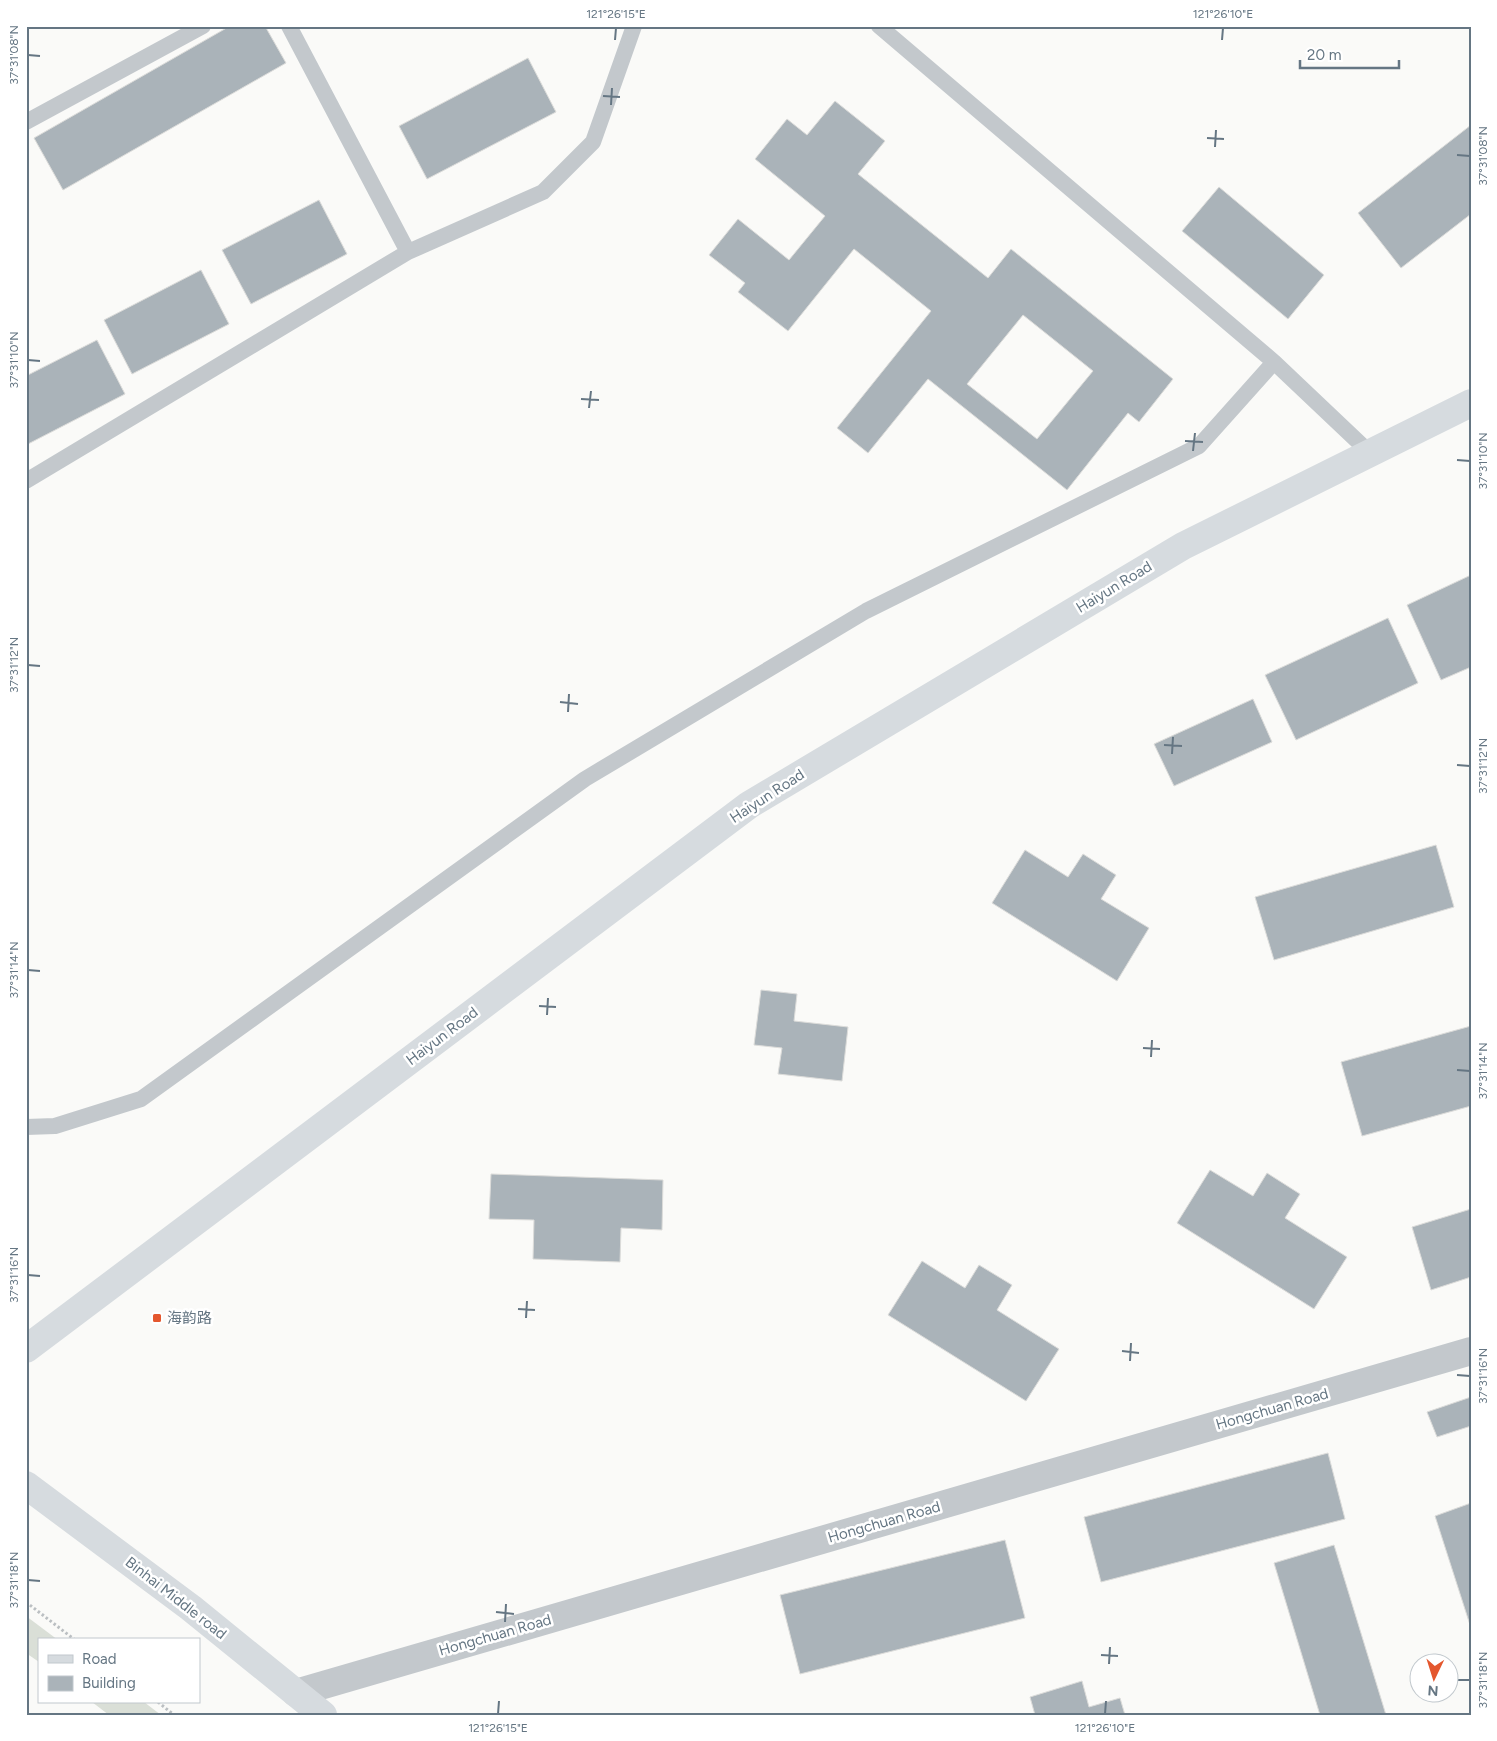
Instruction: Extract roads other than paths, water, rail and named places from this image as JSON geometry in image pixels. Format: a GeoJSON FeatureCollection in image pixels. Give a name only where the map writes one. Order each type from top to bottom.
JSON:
{"type":"FeatureCollection","features":[{"type":"Feature","properties":{"kind":"street","name":"Haiyun Road"},"geometry":{"type":"LineString","coordinates":[[26,1349],[749,805],[1183,546],[1471,403]]}},
{"type":"Feature","properties":{"kind":"street","name":"Hongchuan Road"},"geometry":{"type":"LineString","coordinates":[[296,1693],[1471,1351]]}},
{"type":"Feature","properties":{"kind":"street","name":"Binhai Middle road"},"geometry":{"type":"LineString","coordinates":[[26,1484],[191,1608],[323,1715]]}},
{"type":"Feature","properties":{"kind":"lane"},"geometry":{"type":"LineString","coordinates":[[26,122],[203,26]]}},
{"type":"Feature","properties":{"kind":"lane"},"geometry":{"type":"LineString","coordinates":[[288,26],[408,252]]}},
{"type":"Feature","properties":{"kind":"lane"},"geometry":{"type":"LineString","coordinates":[[26,481],[408,252],[543,192],[593,142],[634,26]]}},
{"type":"Feature","properties":{"kind":"lane"},"geometry":{"type":"LineString","coordinates":[[880,26],[1274,362],[1370,453]]}},
{"type":"Feature","properties":{"kind":"lane"},"geometry":{"type":"LineString","coordinates":[[26,1127],[54,1126],[141,1099],[585,779],[866,611],[1199,446],[1274,362]]}},
{"type":"Feature","properties":{"kind":"place","name":"海韵路"},"geometry":{"type":"Point","coordinates":[157,1318]}}]}
